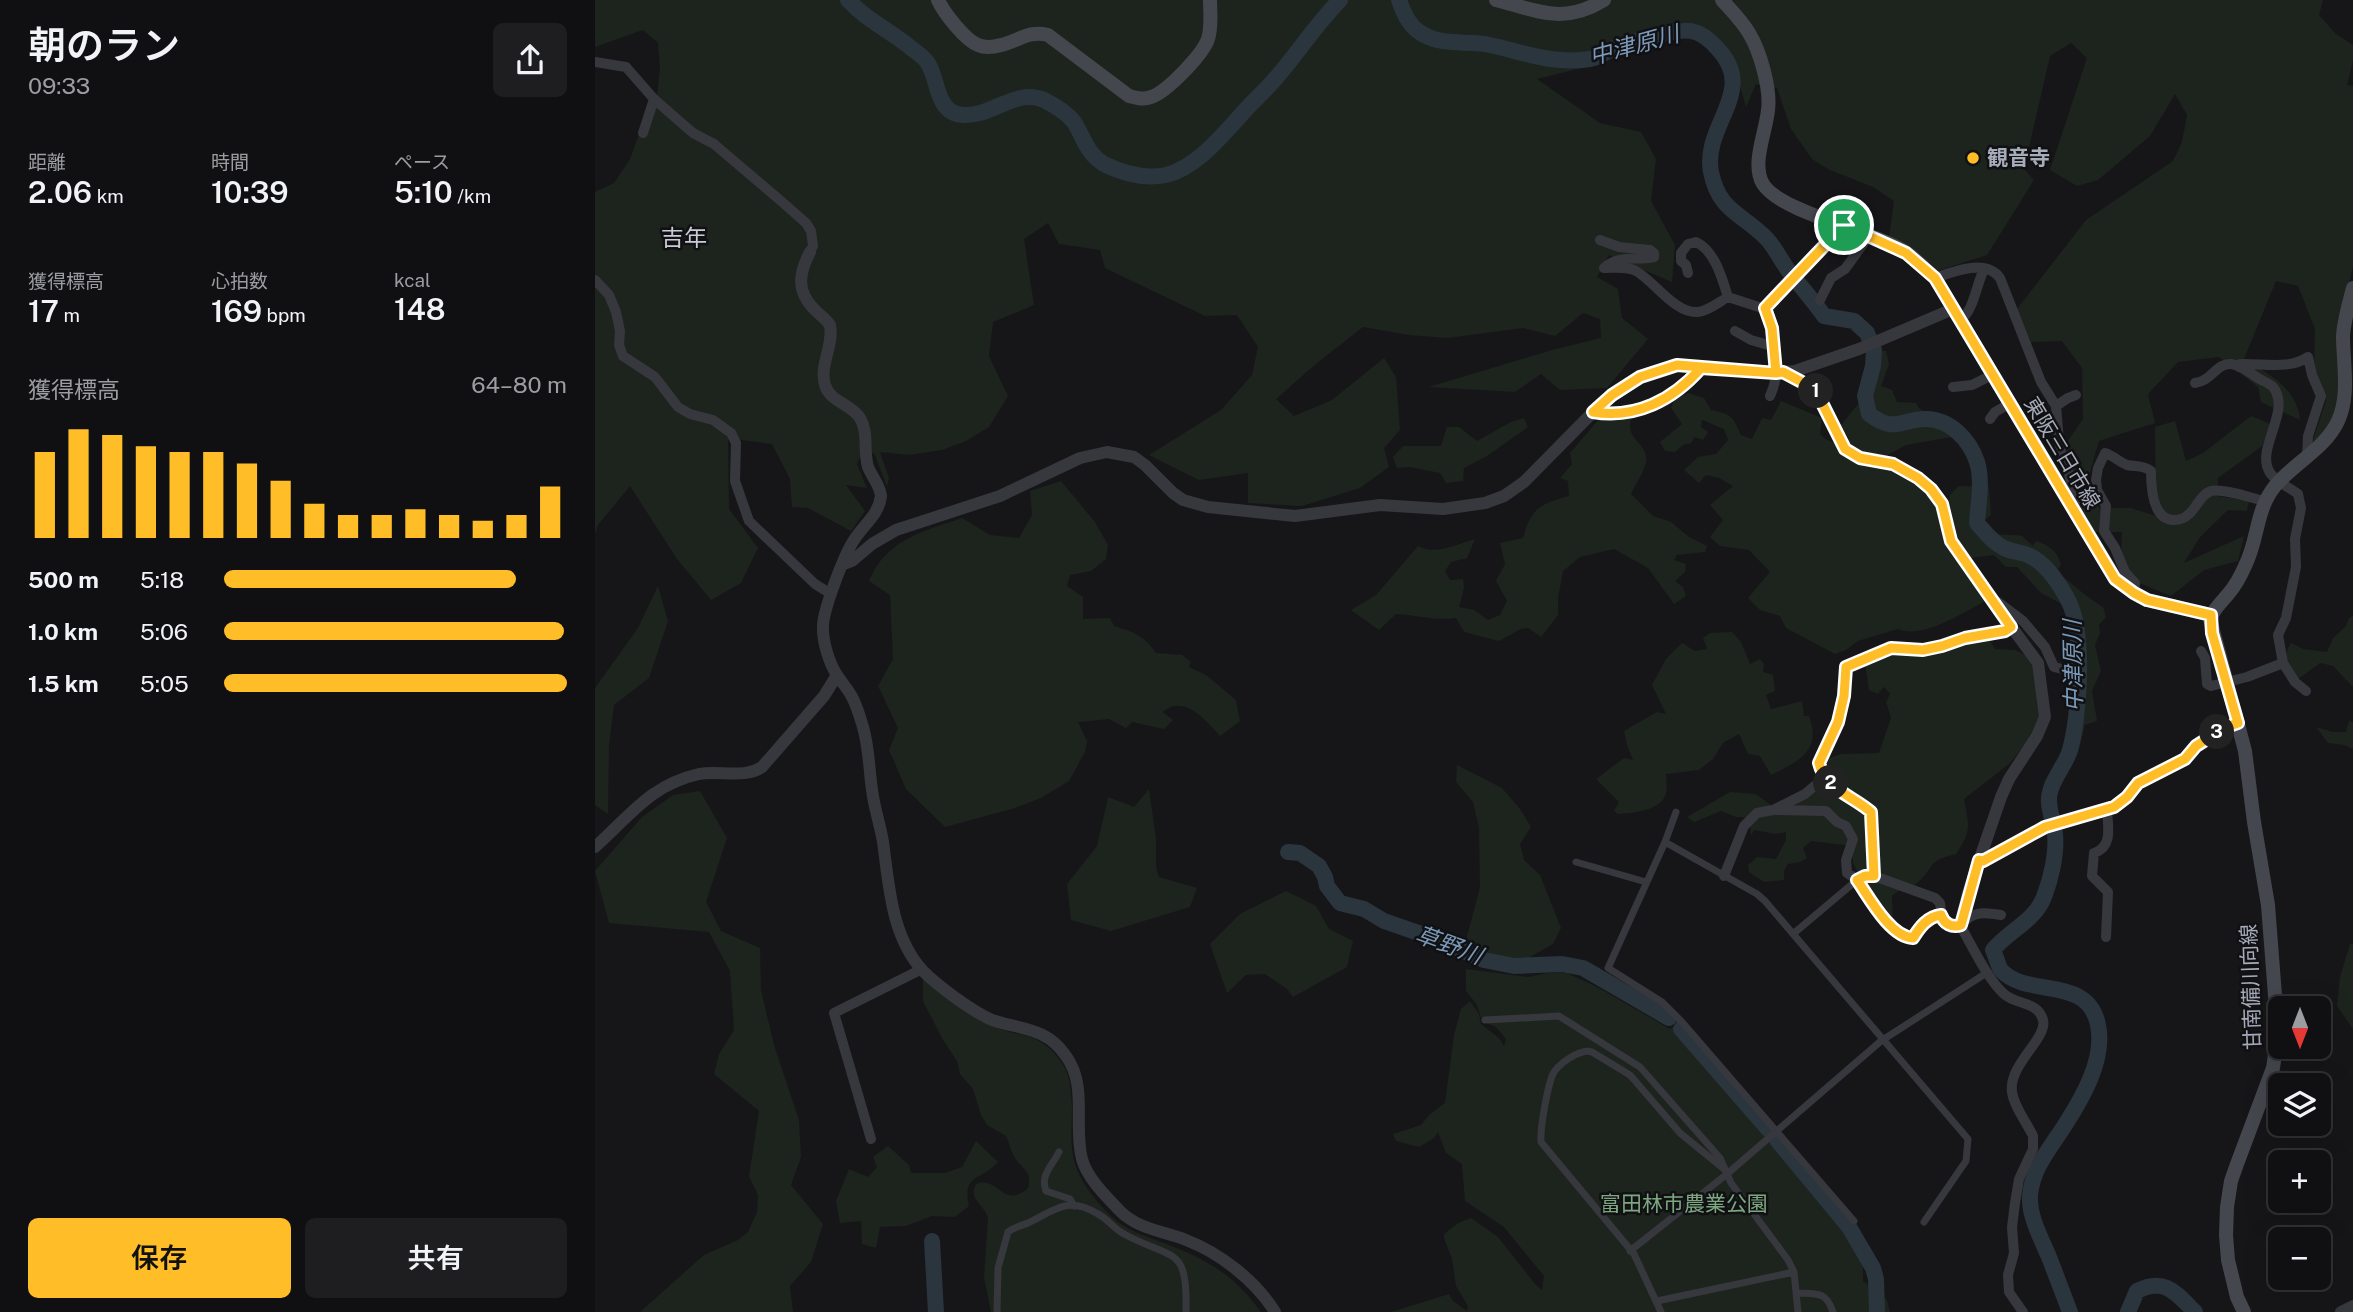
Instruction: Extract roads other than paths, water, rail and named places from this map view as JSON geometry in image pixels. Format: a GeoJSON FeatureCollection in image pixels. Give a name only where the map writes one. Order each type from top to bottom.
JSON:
{"type":"FeatureCollection","features":[{"type":"Feature","properties":{"kind":"main road"},"geometry":{"type":"LineString","coordinates":[[938,0],[961,32],[978,45],[991,47],[1035,32],[1048,34],[1129,96],[1140,99],[1163,91],[1204,48],[1209,35],[1210,0]]}},
{"type":"Feature","properties":{"kind":"main road"},"geometry":{"type":"LineString","coordinates":[[1496,0],[1556,15],[1585,11],[1604,0]]}},
{"type":"Feature","properties":{"kind":"main road","name":"東阪三日市線"},"geometry":{"type":"LineString","coordinates":[[1722,0],[1748,31],[1769,93],[1759,162],[1761,180],[1770,193],[1784,202],[1906,253],[1935,278],[2115,579],[2147,600],[2211,615]]}},
{"type":"Feature","properties":{"kind":"main road"},"geometry":{"type":"LineString","coordinates":[[2211,615],[2230,593],[2247,562],[2254,546],[2265,500],[2280,481],[2330,435],[2340,419],[2344,398],[2343,333],[2353,288]]}},
{"type":"Feature","properties":{"kind":"main road","name":"甘南備川向線"},"geometry":{"type":"LineString","coordinates":[[2211,615],[2212,633],[2245,751],[2268,905],[2279,1034],[2273,1068],[2237,1164],[2227,1207],[2228,1260],[2237,1297],[2244,1312]]}},
{"type":"Feature","properties":{"kind":"street"},"geometry":{"type":"LineString","coordinates":[[595,62],[626,67],[654,99],[693,133],[714,144],[806,223],[813,237],[813,246],[800,275],[800,284],[807,302],[830,325],[831,339],[824,374],[826,387],[830,394],[858,416],[865,432],[869,470],[879,486],[881,496],[877,511],[851,544],[831,594],[823,630],[837,675],[852,696],[864,729],[888,889],[902,937],[922,969],[971,1009],[993,1020],[1031,1029],[1053,1041],[1061,1049],[1073,1067],[1076,1078],[1077,1133],[1082,1161],[1112,1203],[1132,1221],[1187,1240],[1231,1264],[1275,1312]]}},
{"type":"Feature","properties":{"kind":"street"},"geometry":{"type":"LineString","coordinates":[[643,133],[654,99]]}},
{"type":"Feature","properties":{"kind":"street"},"geometry":{"type":"LineString","coordinates":[[1765,309],[1844,225]]}},
{"type":"Feature","properties":{"kind":"street"},"geometry":{"type":"LineString","coordinates":[[1820,300],[1831,278],[1841,273],[1870,236]]}},
{"type":"Feature","properties":{"kind":"street"},"geometry":{"type":"LineString","coordinates":[[1600,240],[1619,247],[1650,250],[1654,253],[1654,257],[1626,257],[1606,264],[1604,268],[1633,270],[1687,310],[1706,310],[1728,297],[1765,309]]}},
{"type":"Feature","properties":{"kind":"street"},"geometry":{"type":"LineString","coordinates":[[1688,273],[1686,265],[1681,261],[1681,253],[1688,244],[1696,243],[1709,252],[1728,297]]}},
{"type":"Feature","properties":{"kind":"street"},"geometry":{"type":"LineString","coordinates":[[1849,276],[1851,261]]}},
{"type":"Feature","properties":{"kind":"street"},"geometry":{"type":"LineString","coordinates":[[1935,278],[1963,268],[1984,269],[1996,273],[2000,278],[2041,382],[2056,406],[2059,441],[2075,503],[2070,507]]}},
{"type":"Feature","properties":{"kind":"street"},"geometry":{"type":"LineString","coordinates":[[844,564],[896,530],[1000,496],[1080,458],[1107,452],[1134,457],[1183,500],[1208,507],[1295,516],[1380,505],[1443,509],[1485,503],[1504,496],[1524,482],[1593,412],[1612,395],[1640,377],[1677,365],[1779,373],[1808,369],[1884,338],[1956,315],[1968,315],[1984,269]]}},
{"type":"Feature","properties":{"kind":"street"},"geometry":{"type":"LineString","coordinates":[[595,280],[609,295],[616,312],[620,331],[619,345],[623,356],[662,383],[678,407],[690,414],[713,420],[731,433],[736,443],[733,470],[735,481],[749,521],[815,584],[831,594]]}},
{"type":"Feature","properties":{"kind":"street"},"geometry":{"type":"LineString","coordinates":[[1765,309],[1779,373],[1770,396]]}},
{"type":"Feature","properties":{"kind":"street"},"geometry":{"type":"LineString","coordinates":[[1735,331],[1751,340],[1775,347]]}},
{"type":"Feature","properties":{"kind":"street"},"geometry":{"type":"LineString","coordinates":[[2239,367],[2240,364],[2252,363],[2293,364],[2308,357],[2321,396],[2308,436],[2307,456]]}},
{"type":"Feature","properties":{"kind":"street"},"geometry":{"type":"LineString","coordinates":[[2195,383],[2204,382],[2220,366],[2229,364],[2273,387],[2276,394],[2277,415],[2266,458],[2269,471],[2298,494],[2301,508],[2295,539],[2296,567],[2286,618],[2278,635],[2283,663],[2295,682],[2306,691]]}},
{"type":"Feature","properties":{"kind":"street"},"geometry":{"type":"LineString","coordinates":[[1593,412],[1616,415],[1665,401],[1687,384],[1701,368]]}},
{"type":"Feature","properties":{"kind":"street"},"geometry":{"type":"LineString","coordinates":[[1779,373],[1815,389],[1845,449],[1860,458],[1893,464],[1931,489],[1942,504],[1951,541],[2038,663],[2046,717],[2009,779],[1979,860],[1961,925],[1988,972],[2005,995],[2034,1007],[2043,1020],[2044,1030],[2026,1052],[2011,1089],[2034,1143],[2019,1179],[2012,1227],[2014,1253],[2008,1275],[2009,1293],[2023,1312]]}},
{"type":"Feature","properties":{"kind":"street"},"geometry":{"type":"LineString","coordinates":[[1953,387],[1972,385],[1992,375]]}},
{"type":"Feature","properties":{"kind":"street"},"geometry":{"type":"LineString","coordinates":[[2056,406],[2076,395]]}},
{"type":"Feature","properties":{"kind":"street"},"geometry":{"type":"LineString","coordinates":[[1990,419],[1995,412],[2009,404]]}},
{"type":"Feature","properties":{"kind":"street"},"geometry":{"type":"LineString","coordinates":[[2134,593],[2135,583],[2125,572],[2105,531],[2105,506],[2097,490],[2096,480],[2105,453],[2115,456],[2124,464],[2146,467],[2151,471],[2153,498],[2159,513],[2168,520],[2178,520],[2188,515],[2206,493],[2215,490],[2265,500]]}},
{"type":"Feature","properties":{"kind":"street"},"geometry":{"type":"LineString","coordinates":[[1994,603],[1998,602],[2023,621],[2045,647],[2054,667],[2075,673]]}},
{"type":"Feature","properties":{"kind":"street"},"geometry":{"type":"LineString","coordinates":[[1874,876],[1871,812],[1837,790],[1825,777],[1819,763],[1838,722],[1844,696],[1846,667],[1891,648],[1923,650],[1965,638],[2005,631],[2011,627]]}},
{"type":"Feature","properties":{"kind":"street"},"geometry":{"type":"LineString","coordinates":[[2201,652],[2205,658],[2207,684],[2211,686],[2283,663]]}},
{"type":"Feature","properties":{"kind":"street"},"geometry":{"type":"LineString","coordinates":[[595,847],[645,798],[669,784],[701,774],[751,772],[762,767],[824,696],[837,675]]}},
{"type":"Feature","properties":{"kind":"street"},"geometry":{"type":"LineString","coordinates":[[1979,860],[1983,861],[2045,827],[2107,811],[2122,802],[2138,783],[2185,759],[2196,746],[2224,728],[2238,723]]}},
{"type":"Feature","properties":{"kind":"street"},"geometry":{"type":"LineString","coordinates":[[1773,810],[1805,794],[1825,777]]}},
{"type":"Feature","properties":{"kind":"street"},"geometry":{"type":"LineString","coordinates":[[1724,876],[1744,825],[1757,813],[1773,810],[1829,812],[1852,834],[1846,860],[1847,873],[1857,880],[1892,928],[1907,938],[1913,938],[1929,919],[1941,915]]}},
{"type":"Feature","properties":{"kind":"street"},"geometry":{"type":"LineString","coordinates":[[2106,937],[2108,892],[2092,876],[2092,867],[2094,853],[2101,851],[2108,837],[2107,811]]}},
{"type":"Feature","properties":{"kind":"street"},"geometry":{"type":"LineString","coordinates":[[1677,812],[1608,968],[1662,1002],[1682,1022],[1854,1222]]}},
{"type":"Feature","properties":{"kind":"street"},"geometry":{"type":"LineString","coordinates":[[1665,842],[1757,894],[1968,1139],[1966,1161],[1924,1222]]}},
{"type":"Feature","properties":{"kind":"street"},"geometry":{"type":"LineString","coordinates":[[1576,862],[1646,882]]}},
{"type":"Feature","properties":{"kind":"street"},"geometry":{"type":"LineString","coordinates":[[1793,934],[1865,876],[1874,876],[1935,898],[1940,902],[1941,915],[1947,924],[1961,925],[1975,914],[2001,915]]}},
{"type":"Feature","properties":{"kind":"street"},"geometry":{"type":"LineString","coordinates":[[871,1139],[834,1013],[922,969]]}},
{"type":"Feature","properties":{"kind":"street"},"geometry":{"type":"LineString","coordinates":[[1630,1251],[1777,1132],[1883,1040],[1988,972]]}},
{"type":"Feature","properties":{"kind":"street"},"geometry":{"type":"LineString","coordinates":[[1485,1020],[1559,1016],[1612,1049],[1640,1067],[1720,1158],[1725,1172]]}},
{"type":"Feature","properties":{"kind":"street"},"geometry":{"type":"LineString","coordinates":[[1661,1312],[1630,1251],[1541,1142],[1552,1074],[1578,1052],[1592,1052],[1630,1075],[1680,1133],[1725,1172],[1788,1260],[1794,1272],[1798,1312]]}},
{"type":"Feature","properties":{"kind":"street"},"geometry":{"type":"LineString","coordinates":[[1059,1152],[1045,1173],[1044,1186],[1046,1191],[1070,1199],[1074,1206]]}},
{"type":"Feature","properties":{"kind":"street"},"geometry":{"type":"LineString","coordinates":[[997,1312],[998,1268],[1008,1232],[1050,1209],[1074,1206],[1101,1215],[1120,1233],[1178,1260],[1184,1269],[1187,1288],[1186,1312]]}},
{"type":"Feature","properties":{"kind":"street"},"geometry":{"type":"LineString","coordinates":[[1657,1301],[1794,1272]]}},
{"type":"Feature","properties":{"kind":"street"},"geometry":{"type":"LineString","coordinates":[[1797,1293],[1822,1295],[1827,1298],[1833,1312]]}},
{"type":"Feature","properties":{"kind":"street"},"geometry":{"type":"LineString","coordinates":[[2341,1312],[2353,1306]]}},
{"type":"Feature","properties":{"kind":"waterway","name":"中津原川"},"geometry":{"type":"LineString","coordinates":[[848,0],[924,58],[931,69],[942,101],[954,113],[963,115],[984,112],[1023,98],[1044,100],[1074,122],[1098,160],[1111,167],[1142,176],[1166,175],[1197,159],[1272,83],[1340,0]]}},
{"type":"Feature","properties":{"kind":"waterway","name":"中津原川"},"geometry":{"type":"LineString","coordinates":[[1399,0],[1411,25],[1426,36],[1450,42],[1485,44],[1549,59],[1593,58],[1630,43],[1685,31],[1699,33],[1712,42],[1728,64],[1733,79],[1731,94],[1710,155],[1711,172],[1720,196],[1733,211],[1767,239],[1824,316],[1854,321],[1867,333],[1874,350],[1865,396],[1869,414],[1892,424],[1935,420],[1958,432],[1974,454],[1979,469],[1977,523],[2000,546],[2030,556],[2042,564],[2068,600],[2077,632],[2078,698],[2069,753],[2051,787],[2049,797],[2055,834],[2053,866],[2040,906],[1993,950],[2001,970],[2012,979],[2056,989],[2082,999],[2092,1009],[2098,1025],[2098,1051],[2091,1077],[2072,1114],[2038,1167],[2030,1196],[2036,1227],[2070,1312]]}},
{"type":"Feature","properties":{"kind":"waterway","name":"草野川"},"geometry":{"type":"LineString","coordinates":[[1288,852],[1300,853],[1319,866],[1327,886],[1340,903],[1364,909],[1384,921],[1436,939],[1484,960],[1514,966],[1562,964],[1583,968],[1669,1018]]}},
{"type":"Feature","properties":{"kind":"waterway","name":"草野川"},"geometry":{"type":"LineString","coordinates":[[1681,1029],[1768,1129]]}},
{"type":"Feature","properties":{"kind":"waterway","name":"草野川"},"geometry":{"type":"LineString","coordinates":[[1777,1140],[1849,1227],[1873,1268],[1877,1312]]}},
{"type":"Feature","properties":{"kind":"waterway"},"geometry":{"type":"LineString","coordinates":[[932,1241],[936,1312]]}},
{"type":"Feature","properties":{"kind":"waterway","name":"中津原川"},"geometry":{"type":"LineString","coordinates":[[2128,1312],[2137,1291],[2155,1286],[2163,1286],[2176,1293],[2195,1312]]}},
{"type":"Feature","properties":{"kind":"place","name":"観音寺"},"geometry":{"type":"Point","coordinates":[1973,158]}},
{"type":"Feature","properties":{"kind":"district","name":"吉年"},"geometry":{"type":"Point","coordinates":[684,238]}},
{"type":"Feature","properties":{"kind":"park label","name":"富田林市農業公園"},"geometry":{"type":"Point","coordinates":[1684,1204]}}]}
